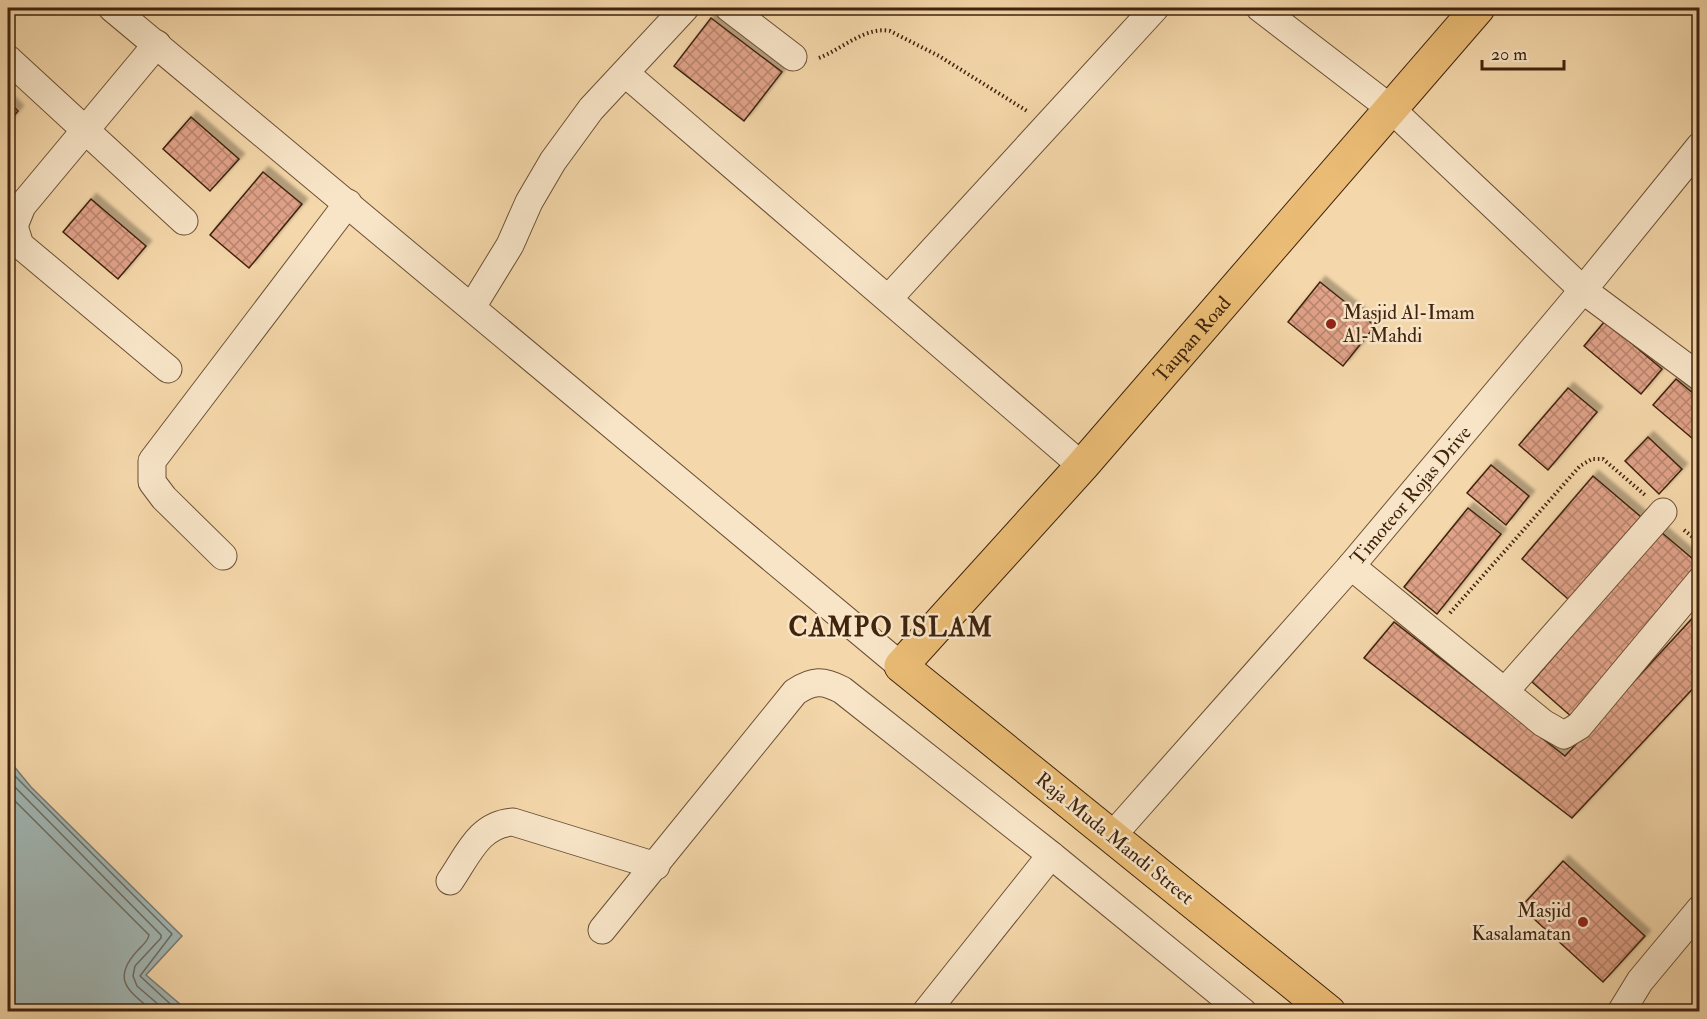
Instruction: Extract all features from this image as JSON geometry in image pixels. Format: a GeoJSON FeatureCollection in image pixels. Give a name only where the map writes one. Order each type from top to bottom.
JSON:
{"type":"FeatureCollection","features":[{"type":"Feature","properties":{"kind":"main road","name":"Taupan Road"},"geometry":{"type":"LineString","coordinates":[[902,666],[1082,466],[1478,8]]}},
{"type":"Feature","properties":{"kind":"main road","name":"Raja Muda Mandi Street"},"geometry":{"type":"LineString","coordinates":[[902,666],[1329,1011]]}},
{"type":"Feature","properties":{"kind":"street"},"geometry":{"type":"LineString","coordinates":[[112,8],[902,666]]}},
{"type":"Feature","properties":{"kind":"street"},"geometry":{"type":"LineString","coordinates":[[472,307],[510,246],[529,202],[553,161],[591,110],[685,8]]}},
{"type":"Feature","properties":{"kind":"street"},"geometry":{"type":"LineString","coordinates":[[729,8],[793,57]]}},
{"type":"Feature","properties":{"kind":"street"},"geometry":{"type":"LineString","coordinates":[[889,298],[1155,8]]}},
{"type":"Feature","properties":{"kind":"street"},"geometry":{"type":"LineString","coordinates":[[1260,8],[1390,108],[1583,290],[1700,376]]}},
{"type":"Feature","properties":{"kind":"street"},"geometry":{"type":"LineString","coordinates":[[157,45],[22,206],[14,226],[20,245],[168,369]]}},
{"type":"Feature","properties":{"kind":"street"},"geometry":{"type":"LineString","coordinates":[[8,58],[84,131],[184,221]]}},
{"type":"Feature","properties":{"kind":"street"},"geometry":{"type":"LineString","coordinates":[[626,73],[1082,466]]}},
{"type":"Feature","properties":{"kind":"street","name":"Timoteor Rojas Drive"},"geometry":{"type":"LineString","coordinates":[[1112,836],[1350,566],[1583,290],[1700,146]]}},
{"type":"Feature","properties":{"kind":"street"},"geometry":{"type":"LineString","coordinates":[[223,556],[164,498],[152,482],[152,461],[348,203]]}},
{"type":"Feature","properties":{"kind":"street"},"geometry":{"type":"LineString","coordinates":[[1506,690],[1663,512]]}},
{"type":"Feature","properties":{"kind":"street"},"geometry":{"type":"LineString","coordinates":[[1350,566],[1558,733],[1570,733],[1579,726],[1700,581]]}},
{"type":"Feature","properties":{"kind":"street"},"geometry":{"type":"LineString","coordinates":[[602,930],[795,692],[809,682],[826,682],[842,690],[1243,1011]]}},
{"type":"Feature","properties":{"kind":"street"},"geometry":{"type":"LineString","coordinates":[[450,881],[486,830],[497,823],[513,822],[656,866]]}},
{"type":"Feature","properties":{"kind":"street"},"geometry":{"type":"LineString","coordinates":[[926,1011],[1051,855]]}},
{"type":"Feature","properties":{"kind":"street"},"geometry":{"type":"LineString","coordinates":[[1621,1011],[1640,981],[1700,909]]}},
{"type":"Feature","properties":{"kind":"path"},"geometry":{"type":"LineString","coordinates":[[793,57],[809,61],[871,32],[890,31],[939,56],[1048,124]]}},
{"type":"Feature","properties":{"kind":"path"},"geometry":{"type":"LineString","coordinates":[[1433,632],[1580,466],[1592,459],[1603,459],[1609,462],[1700,543]]}},
{"type":"Feature","properties":{"kind":"water"},"geometry":{"type":"Polygon","coordinates":[[[8,759],[31,787],[182,936],[146,975],[188,1011],[8,1011],[8,759]]]}},
{"type":"Feature","properties":{"kind":"building"},"geometry":{"type":"Polygon","coordinates":[[[711,18],[782,72],[744,121],[674,66],[711,18]]]}},
{"type":"Feature","properties":{"kind":"building"},"geometry":{"type":"Polygon","coordinates":[[[8,101],[18,111],[8,123],[8,101]]]}},
{"type":"Feature","properties":{"kind":"building"},"geometry":{"type":"Polygon","coordinates":[[[191,117],[239,159],[210,191],[163,149],[191,117]]]}},
{"type":"Feature","properties":{"kind":"building"},"geometry":{"type":"Polygon","coordinates":[[[263,172],[302,204],[249,268],[210,235],[263,172]]]}},
{"type":"Feature","properties":{"kind":"building"},"geometry":{"type":"Polygon","coordinates":[[[91,199],[146,246],[118,279],[63,232],[91,199]]]}},
{"type":"Feature","properties":{"kind":"building","name":"Masjid Al-Imam Al-Mahdi"},"geometry":{"type":"Polygon","coordinates":[[[1320,282],[1375,326],[1343,366],[1288,322],[1320,282]]]}},
{"type":"Feature","properties":{"kind":"building"},"geometry":{"type":"Polygon","coordinates":[[[1605,321],[1662,369],[1641,394],[1584,346],[1605,321]]]}},
{"type":"Feature","properties":{"kind":"building"},"geometry":{"type":"Polygon","coordinates":[[[1676,379],[1700,399],[1700,445],[1653,405],[1676,379]]]}},
{"type":"Feature","properties":{"kind":"building"},"geometry":{"type":"Polygon","coordinates":[[[1568,388],[1597,412],[1548,470],[1519,445],[1568,388]]]}},
{"type":"Feature","properties":{"kind":"building"},"geometry":{"type":"Polygon","coordinates":[[[1648,437],[1682,469],[1659,494],[1625,461],[1648,437]]]}},
{"type":"Feature","properties":{"kind":"building"},"geometry":{"type":"Polygon","coordinates":[[[1491,465],[1529,496],[1506,525],[1467,493],[1491,465]]]}},
{"type":"Feature","properties":{"kind":"building"},"geometry":{"type":"Polygon","coordinates":[[[1593,476],[1647,522],[1575,605],[1522,559],[1593,476]]]}},
{"type":"Feature","properties":{"kind":"building"},"geometry":{"type":"Polygon","coordinates":[[[1468,508],[1501,534],[1437,614],[1404,587],[1468,508]]]}},
{"type":"Feature","properties":{"kind":"building"},"geometry":{"type":"Polygon","coordinates":[[[1661,532],[1700,565],[1700,572],[1573,718],[1532,682],[1661,532]]]}},
{"type":"Feature","properties":{"kind":"building"},"geometry":{"type":"Polygon","coordinates":[[[1700,610],[1700,681],[1572,818],[1364,658],[1394,622],[1565,756],[1700,610]]]}},
{"type":"Feature","properties":{"kind":"building","name":"Masjid Kasalamatan"},"geometry":{"type":"Polygon","coordinates":[[[1563,861],[1645,936],[1603,982],[1521,907],[1563,861]]]}},
{"type":"Feature","properties":{"kind":"place","name":"Masjid Al-Imam Al-Mahdi"},"geometry":{"type":"Point","coordinates":[1331,324]}},
{"type":"Feature","properties":{"kind":"place","name":"Masjid Kasalamatan"},"geometry":{"type":"Point","coordinates":[1583,922]}},
{"type":"Feature","properties":{"kind":"district","name":"CAMPO ISLAM"},"geometry":{"type":"Point","coordinates":[891,627]}}]}
